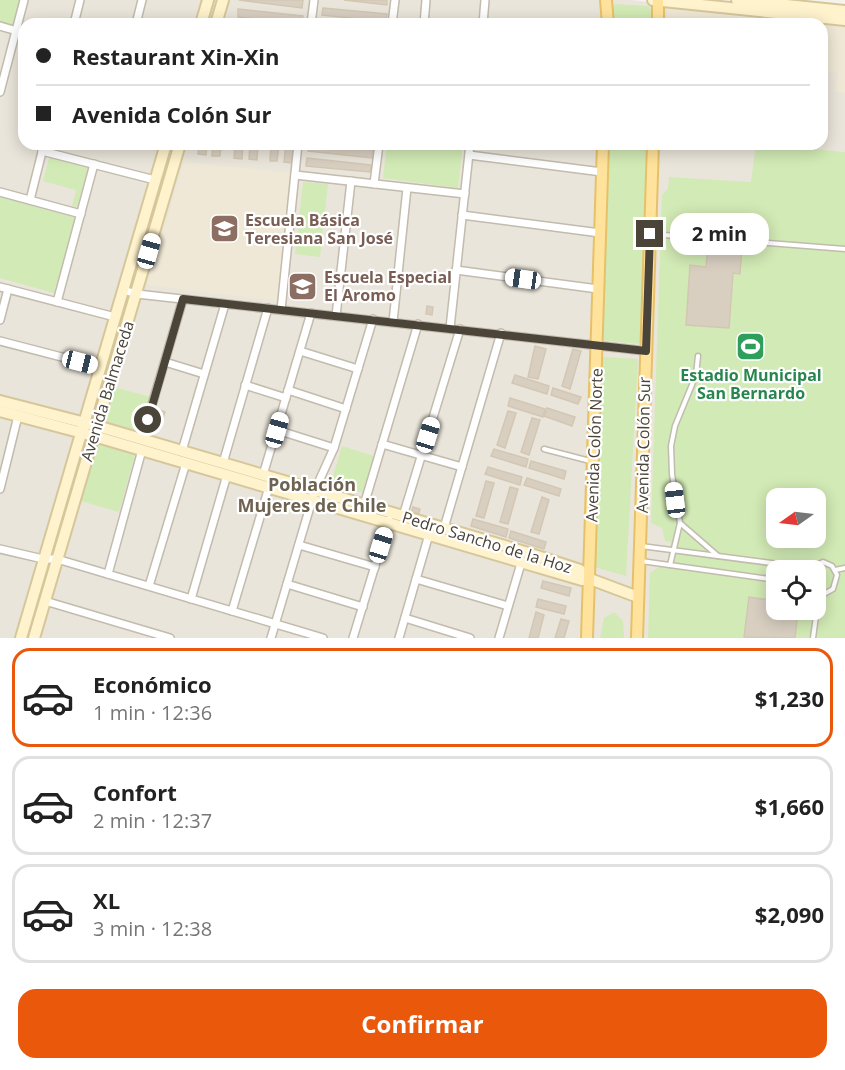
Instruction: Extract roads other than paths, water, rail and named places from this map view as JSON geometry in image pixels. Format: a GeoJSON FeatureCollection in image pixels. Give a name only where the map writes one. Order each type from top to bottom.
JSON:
{"type":"FeatureCollection","features":[{"type":"Feature","properties":{"kind":"main road"},"geometry":{"type":"LineString","coordinates":[[606,0],[608,18]]}},
{"type":"Feature","properties":{"kind":"main road"},"geometry":{"type":"LineString","coordinates":[[658,0],[658,18]]}},
{"type":"Feature","properties":{"kind":"main road","name":"Avenida Colón Norte"},"geometry":{"type":"LineString","coordinates":[[587,638],[603,150]]}},
{"type":"Feature","properties":{"kind":"main road","name":"Avenida Colón Sur"},"geometry":{"type":"LineString","coordinates":[[637,638],[653,150]]}},
{"type":"Feature","properties":{"kind":"street"},"geometry":{"type":"LineString","coordinates":[[22,18],[24,0]]}},
{"type":"Feature","properties":{"kind":"street"},"geometry":{"type":"LineString","coordinates":[[76,18],[80,0]]}},
{"type":"Feature","properties":{"kind":"street"},"geometry":{"type":"LineString","coordinates":[[138,18],[142,0]]}},
{"type":"Feature","properties":{"kind":"street"},"geometry":{"type":"LineString","coordinates":[[203,18],[208,0]]}},
{"type":"Feature","properties":{"kind":"street"},"geometry":{"type":"LineString","coordinates":[[218,18],[223,0]]}},
{"type":"Feature","properties":{"kind":"street"},"geometry":{"type":"LineString","coordinates":[[312,18],[314,0]]}},
{"type":"Feature","properties":{"kind":"street"},"geometry":{"type":"LineString","coordinates":[[393,18],[395,0]]}},
{"type":"Feature","properties":{"kind":"street"},"geometry":{"type":"LineString","coordinates":[[424,18],[426,0]]}},
{"type":"Feature","properties":{"kind":"street"},"geometry":{"type":"LineString","coordinates":[[484,18],[485,0]]}},
{"type":"Feature","properties":{"kind":"street"},"geometry":{"type":"LineString","coordinates":[[652,0],[826,18]]}},
{"type":"Feature","properties":{"kind":"street"},"geometry":{"type":"LineString","coordinates":[[737,0],[803,3],[845,11]]}},
{"type":"Feature","properties":{"kind":"street"},"geometry":{"type":"LineString","coordinates":[[828,18],[845,20]]}},
{"type":"Feature","properties":{"kind":"street"},"geometry":{"type":"LineString","coordinates":[[0,26],[18,31]]}},
{"type":"Feature","properties":{"kind":"street"},"geometry":{"type":"LineString","coordinates":[[1,87],[18,38]]}},
{"type":"Feature","properties":{"kind":"street"},"geometry":{"type":"LineString","coordinates":[[30,200],[42,150]]}},
{"type":"Feature","properties":{"kind":"street"},"geometry":{"type":"LineString","coordinates":[[52,150],[155,180]]}},
{"type":"Feature","properties":{"kind":"street","name":"Avenida Balmaceda"},"geometry":{"type":"LineString","coordinates":[[21,638],[164,150]]}},
{"type":"Feature","properties":{"kind":"street","name":"Avenida Balmaceda"},"geometry":{"type":"LineString","coordinates":[[34,638],[178,150]]}},
{"type":"Feature","properties":{"kind":"street"},"geometry":{"type":"LineString","coordinates":[[281,310],[297,150]]}},
{"type":"Feature","properties":{"kind":"street"},"geometry":{"type":"LineString","coordinates":[[374,184],[378,150]]}},
{"type":"Feature","properties":{"kind":"street"},"geometry":{"type":"LineString","coordinates":[[450,328],[469,150]]}},
{"type":"Feature","properties":{"kind":"street"},"geometry":{"type":"LineString","coordinates":[[469,155],[602,172]]}},
{"type":"Feature","properties":{"kind":"street"},"geometry":{"type":"LineString","coordinates":[[57,302],[94,164]]}},
{"type":"Feature","properties":{"kind":"street"},"geometry":{"type":"LineString","coordinates":[[295,175],[465,194]]}},
{"type":"Feature","properties":{"kind":"street"},"geometry":{"type":"LineString","coordinates":[[336,315],[351,181]]}},
{"type":"Feature","properties":{"kind":"street"},"geometry":{"type":"LineString","coordinates":[[393,321],[407,188]]}},
{"type":"Feature","properties":{"kind":"street"},"geometry":{"type":"LineString","coordinates":[[0,192],[81,214]]}},
{"type":"Feature","properties":{"kind":"street"},"geometry":{"type":"LineString","coordinates":[[462,215],[600,233]]}},
{"type":"Feature","properties":{"kind":"street"},"geometry":{"type":"LineString","coordinates":[[456,270],[598,290]]}},
{"type":"Feature","properties":{"kind":"street"},"geometry":{"type":"LineString","coordinates":[[0,320],[4,288],[115,317]]}},
{"type":"Feature","properties":{"kind":"street"},"geometry":{"type":"LineString","coordinates":[[123,290],[137,294],[646,351]]}},
{"type":"Feature","properties":{"kind":"street"},"geometry":{"type":"LineString","coordinates":[[108,574],[183,299]]}},
{"type":"Feature","properties":{"kind":"street"},"geometry":{"type":"LineString","coordinates":[[182,451],[225,304]]}},
{"type":"Feature","properties":{"kind":"street"},"geometry":{"type":"LineString","coordinates":[[223,463],[268,308]]}},
{"type":"Feature","properties":{"kind":"street"},"geometry":{"type":"LineString","coordinates":[[263,475],[311,313]]}},
{"type":"Feature","properties":{"kind":"street"},"geometry":{"type":"LineString","coordinates":[[271,638],[314,495],[334,448],[373,320]]}},
{"type":"Feature","properties":{"kind":"street"},"geometry":{"type":"LineString","coordinates":[[364,505],[418,324]]}},
{"type":"Feature","properties":{"kind":"street"},"geometry":{"type":"LineString","coordinates":[[403,516],[460,329]]}},
{"type":"Feature","properties":{"kind":"street"},"geometry":{"type":"LineString","coordinates":[[444,528],[501,333]]}},
{"type":"Feature","properties":{"kind":"street"},"geometry":{"type":"LineString","coordinates":[[0,341],[100,366]]}},
{"type":"Feature","properties":{"kind":"street"},"geometry":{"type":"LineString","coordinates":[[300,351],[358,369]]}},
{"type":"Feature","properties":{"kind":"street"},"geometry":{"type":"LineString","coordinates":[[165,362],[204,374]]}},
{"type":"Feature","properties":{"kind":"street"},"geometry":{"type":"LineString","coordinates":[[245,386],[346,409]]}},
{"type":"Feature","properties":{"kind":"street","name":"Pedro Sancho de la Hoz"},"geometry":{"type":"LineString","coordinates":[[0,401],[142,445],[186,463],[269,487],[364,505],[389,518],[403,516],[430,530],[444,528],[523,557]]}},
{"type":"Feature","properties":{"kind":"street","name":"Pedro Sancho de la Hoz"},"geometry":{"type":"LineString","coordinates":[[0,411],[82,427]]}},
{"type":"Feature","properties":{"kind":"street"},"geometry":{"type":"LineString","coordinates":[[0,489],[2,471],[18,416]]}},
{"type":"Feature","properties":{"kind":"street"},"geometry":{"type":"LineString","coordinates":[[277,430],[334,448]]}},
{"type":"Feature","properties":{"kind":"street"},"geometry":{"type":"LineString","coordinates":[[382,444],[462,467]]}},
{"type":"Feature","properties":{"kind":"street","name":"Pedro Sancho de la Hoz"},"geometry":{"type":"LineString","coordinates":[[142,445],[182,451],[263,475],[314,495],[389,518],[523,557],[580,570],[590,579],[638,597]]}},
{"type":"Feature","properties":{"kind":"street"},"geometry":{"type":"LineString","coordinates":[[149,586],[186,463]]}},
{"type":"Feature","properties":{"kind":"street"},"geometry":{"type":"LineString","coordinates":[[191,599],[227,475]]}},
{"type":"Feature","properties":{"kind":"street"},"geometry":{"type":"LineString","coordinates":[[232,611],[269,487]]}},
{"type":"Feature","properties":{"kind":"street"},"geometry":{"type":"LineString","coordinates":[[353,638],[389,518]]}},
{"type":"Feature","properties":{"kind":"street"},"geometry":{"type":"LineString","coordinates":[[399,638],[430,530]]}},
{"type":"Feature","properties":{"kind":"street"},"geometry":{"type":"LineString","coordinates":[[299,546],[375,567]]}},
{"type":"Feature","properties":{"kind":"street"},"geometry":{"type":"LineString","coordinates":[[0,549],[43,560],[57,559],[323,638]]}},
{"type":"Feature","properties":{"kind":"street"},"geometry":{"type":"LineString","coordinates":[[499,638],[523,557]]}},
{"type":"Feature","properties":{"kind":"street"},"geometry":{"type":"LineString","coordinates":[[416,579],[508,606]]}},
{"type":"Feature","properties":{"kind":"street"},"geometry":{"type":"LineString","coordinates":[[287,584],[363,607]]}},
{"type":"Feature","properties":{"kind":"street"},"geometry":{"type":"LineString","coordinates":[[45,601],[170,638]]}},
{"type":"Feature","properties":{"kind":"street"},"geometry":{"type":"LineString","coordinates":[[405,618],[470,638]]}},
{"type":"Feature","properties":{"kind":"lane"},"geometry":{"type":"LineString","coordinates":[[650,234],[845,249]]}},
{"type":"Feature","properties":{"kind":"lane"},"geometry":{"type":"LineString","coordinates":[[670,565],[680,523],[672,474],[671,446],[675,426],[696,375],[698,356]]}},
{"type":"Feature","properties":{"kind":"lane"},"geometry":{"type":"LineString","coordinates":[[544,449],[573,458],[594,461]]}},
{"type":"Feature","properties":{"kind":"lane"},"geometry":{"type":"LineString","coordinates":[[680,523],[719,556]]}},
{"type":"Feature","properties":{"kind":"lane"},"geometry":{"type":"LineString","coordinates":[[641,546],[766,563]]}},
{"type":"Feature","properties":{"kind":"lane"},"geometry":{"type":"LineString","coordinates":[[640,561],[766,578]]}},
{"type":"Feature","properties":{"kind":"lane"},"geometry":{"type":"LineString","coordinates":[[826,564],[836,570],[845,568]]}},
{"type":"Feature","properties":{"kind":"lane"},"geometry":{"type":"LineString","coordinates":[[826,591],[833,589],[837,580],[836,570]]}},
{"type":"Feature","properties":{"kind":"lane"},"geometry":{"type":"LineString","coordinates":[[813,638],[815,620]]}},
{"type":"Feature","properties":{"kind":"place","name":"Escuela Básica Teresiana San José"},"geometry":{"type":"Point","coordinates":[224,229]}},
{"type":"Feature","properties":{"kind":"place","name":"Escuela Especial El Aromo"},"geometry":{"type":"Point","coordinates":[303,286]}},
{"type":"Feature","properties":{"kind":"place","name":"Estadio Municipal San Bernardo"},"geometry":{"type":"Point","coordinates":[751,347]}},
{"type":"Feature","properties":{"kind":"district","name":"Población Mujeres de Chile"},"geometry":{"type":"Point","coordinates":[312,494]}}]}
